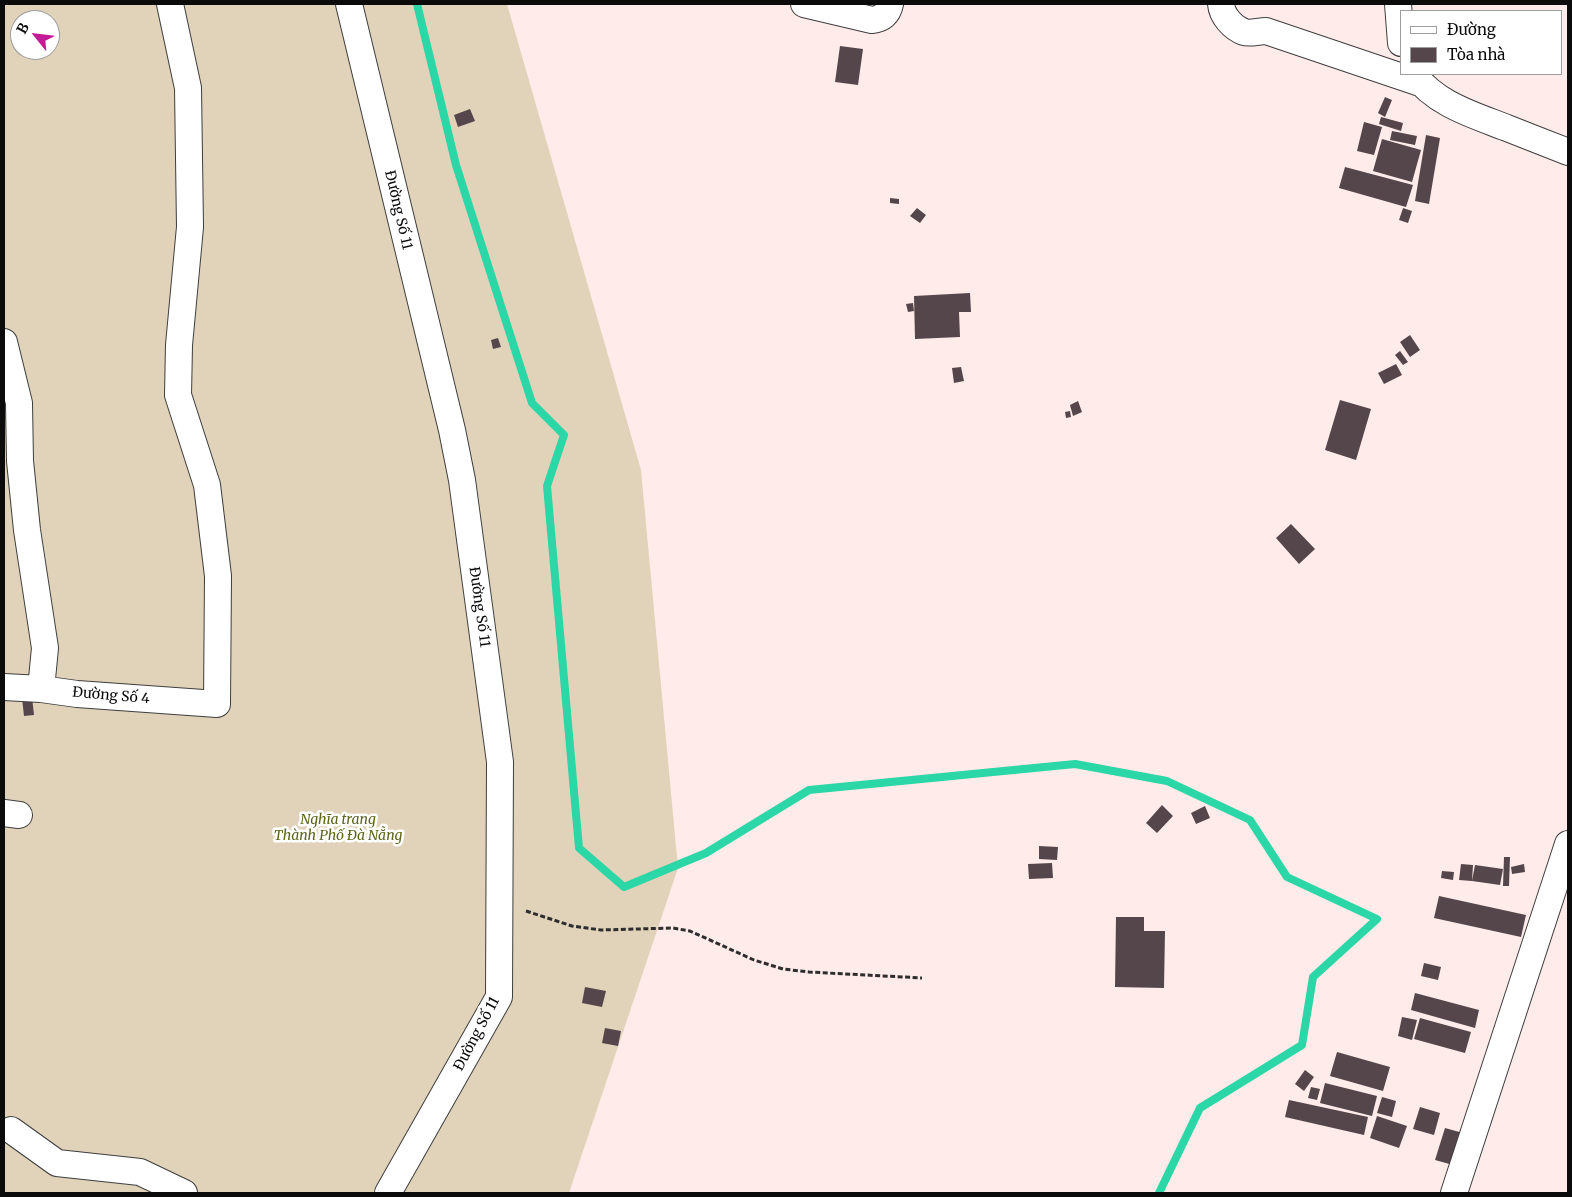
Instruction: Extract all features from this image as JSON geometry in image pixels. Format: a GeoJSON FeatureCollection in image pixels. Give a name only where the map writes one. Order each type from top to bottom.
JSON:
{"type":"FeatureCollection","features":[{"type":"Feature","properties":{"kind":"street","name":"Đường Số 4"},"geometry":{"type":"LineString","coordinates":[[4,687],[218,704],[218,576],[207,485],[178,395],[179,345],[190,226],[188,88],[170,4]]}},
{"type":"Feature","properties":{"kind":"street","name":"Đường Số 11"},"geometry":{"type":"LineString","coordinates":[[349,4],[452,430],[462,480],[500,762],[499,997],[388,1193]]}},
{"type":"Feature","properties":{"kind":"street"},"geometry":{"type":"LineString","coordinates":[[804,4],[872,20],[880,19],[886,14],[890,4]]}},
{"type":"Feature","properties":{"kind":"street"},"geometry":{"type":"LineString","coordinates":[[1221,4],[1226,19],[1245,32],[1266,31],[1400,73]]}},
{"type":"Feature","properties":{"kind":"street"},"geometry":{"type":"LineString","coordinates":[[1398,4],[1400,30]]}},
{"type":"Feature","properties":{"kind":"street"},"geometry":{"type":"LineString","coordinates":[[1417,78],[1440,98],[1464,112],[1568,152]]}},
{"type":"Feature","properties":{"kind":"street"},"geometry":{"type":"LineString","coordinates":[[4,342],[19,403],[20,461],[27,530],[45,648],[41,689]]}},
{"type":"Feature","properties":{"kind":"street"},"geometry":{"type":"LineString","coordinates":[[1454,1193],[1568,844]]}},
{"type":"Feature","properties":{"kind":"street"},"geometry":{"type":"LineString","coordinates":[[11,1130],[57,1163],[140,1172],[184,1193]]}},
{"type":"Feature","properties":{"kind":"path"},"geometry":{"type":"LineString","coordinates":[[499,902],[572,926],[601,930],[673,928],[690,931],[754,960],[783,968],[810,972],[922,978]]}},
{"type":"Feature","properties":{"kind":"green space","name":"Nghĩa trang Thành Phố Đà Nẵng"},"geometry":{"type":"Polygon","coordinates":[[[4,4],[507,4],[641,470],[678,868],[569,1193],[4,1193],[4,4]]]}},
{"type":"Feature","properties":{"kind":"building"},"geometry":{"type":"Polygon","coordinates":[[[840,46],[863,49],[858,85],[835,82],[840,46]]]}},
{"type":"Feature","properties":{"kind":"building"},"geometry":{"type":"Polygon","coordinates":[[[1385,97],[1392,100],[1385,117],[1378,113],[1385,97]]]}},
{"type":"Feature","properties":{"kind":"building"},"geometry":{"type":"Polygon","coordinates":[[[470,109],[475,121],[458,127],[454,115],[470,109]]]}},
{"type":"Feature","properties":{"kind":"building"},"geometry":{"type":"Polygon","coordinates":[[[1381,117],[1403,123],[1401,131],[1379,124],[1381,117]]]}},
{"type":"Feature","properties":{"kind":"building"},"geometry":{"type":"Polygon","coordinates":[[[1364,122],[1382,127],[1374,155],[1357,151],[1364,122]]]}},
{"type":"Feature","properties":{"kind":"building"},"geometry":{"type":"Polygon","coordinates":[[[1392,131],[1417,136],[1415,145],[1390,140],[1392,131]]]}},
{"type":"Feature","properties":{"kind":"building"},"geometry":{"type":"Polygon","coordinates":[[[1426,135],[1440,138],[1429,204],[1415,201],[1426,135]]]}},
{"type":"Feature","properties":{"kind":"building"},"geometry":{"type":"Polygon","coordinates":[[[1382,139],[1421,150],[1412,182],[1373,171],[1382,139]]]}},
{"type":"Feature","properties":{"kind":"building"},"geometry":{"type":"Polygon","coordinates":[[[1345,167],[1413,185],[1406,207],[1339,188],[1345,167]]]}},
{"type":"Feature","properties":{"kind":"building"},"geometry":{"type":"Polygon","coordinates":[[[890,198],[899,199],[899,204],[890,203],[890,198]]]}},
{"type":"Feature","properties":{"kind":"building"},"geometry":{"type":"Polygon","coordinates":[[[917,208],[926,215],[920,223],[910,216],[917,208]]]}},
{"type":"Feature","properties":{"kind":"building"},"geometry":{"type":"Polygon","coordinates":[[[1403,208],[1412,211],[1408,223],[1399,220],[1403,208]]]}},
{"type":"Feature","properties":{"kind":"building"},"geometry":{"type":"Polygon","coordinates":[[[970,293],[971,312],[959,312],[960,337],[915,339],[914,296],[970,293]]]}},
{"type":"Feature","properties":{"kind":"building"},"geometry":{"type":"Polygon","coordinates":[[[913,303],[914,311],[908,312],[906,304],[913,303]]]}},
{"type":"Feature","properties":{"kind":"building"},"geometry":{"type":"Polygon","coordinates":[[[1410,335],[1420,350],[1410,357],[1400,342],[1410,335]]]}},
{"type":"Feature","properties":{"kind":"building"},"geometry":{"type":"Polygon","coordinates":[[[498,338],[501,347],[493,349],[491,340],[498,338]]]}},
{"type":"Feature","properties":{"kind":"building"},"geometry":{"type":"Polygon","coordinates":[[[1400,351],[1408,362],[1403,365],[1395,355],[1400,351]]]}},
{"type":"Feature","properties":{"kind":"building"},"geometry":{"type":"Polygon","coordinates":[[[1396,364],[1402,375],[1384,384],[1378,373],[1396,364]]]}},
{"type":"Feature","properties":{"kind":"building"},"geometry":{"type":"Polygon","coordinates":[[[961,367],[964,381],[954,383],[952,368],[961,367]]]}},
{"type":"Feature","properties":{"kind":"building"},"geometry":{"type":"Polygon","coordinates":[[[1340,400],[1371,409],[1356,460],[1325,450],[1340,400]]]}},
{"type":"Feature","properties":{"kind":"building"},"geometry":{"type":"Polygon","coordinates":[[[1078,401],[1082,412],[1073,416],[1070,405],[1078,401]]]}},
{"type":"Feature","properties":{"kind":"building"},"geometry":{"type":"Polygon","coordinates":[[[1070,411],[1071,417],[1066,418],[1065,412],[1070,411]]]}},
{"type":"Feature","properties":{"kind":"building"},"geometry":{"type":"Polygon","coordinates":[[[1291,524],[1315,549],[1299,564],[1276,538],[1291,524]]]}},
{"type":"Feature","properties":{"kind":"building"},"geometry":{"type":"Polygon","coordinates":[[[32,697],[34,715],[24,716],[22,698],[32,697]]]}},
{"type":"Feature","properties":{"kind":"building"},"geometry":{"type":"Polygon","coordinates":[[[1162,805],[1173,816],[1157,833],[1146,823],[1162,805]]]}},
{"type":"Feature","properties":{"kind":"building"},"geometry":{"type":"Polygon","coordinates":[[[1205,806],[1210,818],[1196,824],[1191,813],[1205,806]]]}},
{"type":"Feature","properties":{"kind":"building"},"geometry":{"type":"Polygon","coordinates":[[[1039,846],[1058,847],[1057,860],[1039,859],[1039,846]]]}},
{"type":"Feature","properties":{"kind":"building"},"geometry":{"type":"Polygon","coordinates":[[[1504,857],[1510,857],[1509,886],[1503,886],[1504,857]]]}},
{"type":"Feature","properties":{"kind":"building"},"geometry":{"type":"Polygon","coordinates":[[[1052,863],[1053,878],[1029,879],[1028,864],[1052,863]]]}},
{"type":"Feature","properties":{"kind":"building"},"geometry":{"type":"Polygon","coordinates":[[[1461,864],[1473,865],[1472,881],[1459,880],[1461,864]]]}},
{"type":"Feature","properties":{"kind":"building"},"geometry":{"type":"Polygon","coordinates":[[[1524,864],[1525,872],[1512,874],[1511,867],[1524,864]]]}},
{"type":"Feature","properties":{"kind":"building"},"geometry":{"type":"Polygon","coordinates":[[[1475,865],[1503,869],[1500,885],[1472,881],[1475,865]]]}},
{"type":"Feature","properties":{"kind":"building"},"geometry":{"type":"Polygon","coordinates":[[[1442,871],[1454,872],[1453,880],[1441,878],[1442,871]]]}},
{"type":"Feature","properties":{"kind":"building"},"geometry":{"type":"Polygon","coordinates":[[[1439,896],[1526,915],[1521,937],[1434,918],[1439,896]]]}},
{"type":"Feature","properties":{"kind":"building"},"geometry":{"type":"Polygon","coordinates":[[[1116,917],[1144,917],[1144,931],[1165,931],[1164,988],[1115,987],[1116,917]]]}},
{"type":"Feature","properties":{"kind":"building"},"geometry":{"type":"Polygon","coordinates":[[[1424,963],[1441,967],[1438,980],[1421,976],[1424,963]]]}},
{"type":"Feature","properties":{"kind":"building"},"geometry":{"type":"Polygon","coordinates":[[[585,987],[606,991],[602,1007],[582,1003],[585,987]]]}},
{"type":"Feature","properties":{"kind":"building"},"geometry":{"type":"Polygon","coordinates":[[[1415,993],[1479,1010],[1475,1028],[1411,1010],[1415,993]]]}},
{"type":"Feature","properties":{"kind":"building"},"geometry":{"type":"Polygon","coordinates":[[[1402,1017],[1417,1020],[1412,1040],[1398,1036],[1402,1017]]]}},
{"type":"Feature","properties":{"kind":"building"},"geometry":{"type":"Polygon","coordinates":[[[1420,1018],[1471,1032],[1465,1053],[1414,1039],[1420,1018]]]}},
{"type":"Feature","properties":{"kind":"building"},"geometry":{"type":"Polygon","coordinates":[[[605,1028],[621,1031],[618,1046],[602,1043],[605,1028]]]}},
{"type":"Feature","properties":{"kind":"building"},"geometry":{"type":"Polygon","coordinates":[[[1337,1052],[1390,1067],[1383,1091],[1330,1076],[1337,1052]]]}},
{"type":"Feature","properties":{"kind":"building"},"geometry":{"type":"Polygon","coordinates":[[[1305,1070],[1314,1077],[1304,1091],[1295,1084],[1305,1070]]]}},
{"type":"Feature","properties":{"kind":"building"},"geometry":{"type":"Polygon","coordinates":[[[1325,1083],[1377,1096],[1372,1116],[1320,1103],[1325,1083]]]}},
{"type":"Feature","properties":{"kind":"building"},"geometry":{"type":"Polygon","coordinates":[[[1311,1087],[1320,1089],[1317,1100],[1308,1098],[1311,1087]]]}},
{"type":"Feature","properties":{"kind":"building"},"geometry":{"type":"Polygon","coordinates":[[[1382,1097],[1396,1101],[1392,1117],[1377,1113],[1382,1097]]]}},
{"type":"Feature","properties":{"kind":"building"},"geometry":{"type":"Polygon","coordinates":[[[1289,1100],[1368,1117],[1364,1135],[1285,1117],[1289,1100]]]}},
{"type":"Feature","properties":{"kind":"building"},"geometry":{"type":"Polygon","coordinates":[[[1420,1107],[1440,1113],[1434,1135],[1413,1129],[1420,1107]]]}},
{"type":"Feature","properties":{"kind":"building"},"geometry":{"type":"Polygon","coordinates":[[[1377,1116],[1407,1126],[1399,1148],[1370,1138],[1377,1116]]]}},
{"type":"Feature","properties":{"kind":"building"},"geometry":{"type":"Polygon","coordinates":[[[1445,1128],[1463,1133],[1453,1165],[1435,1160],[1445,1128]]]}},
{"type":"Feature","properties":{"kind":"waterway"},"geometry":{"type":"LineString","coordinates":[[417,4],[456,165],[532,403],[564,435],[547,486],[579,848],[624,887],[706,853],[809,790],[1075,764],[1167,781],[1250,820],[1287,877],[1377,919],[1313,977],[1302,1045],[1200,1108],[1159,1193]]}}]}
